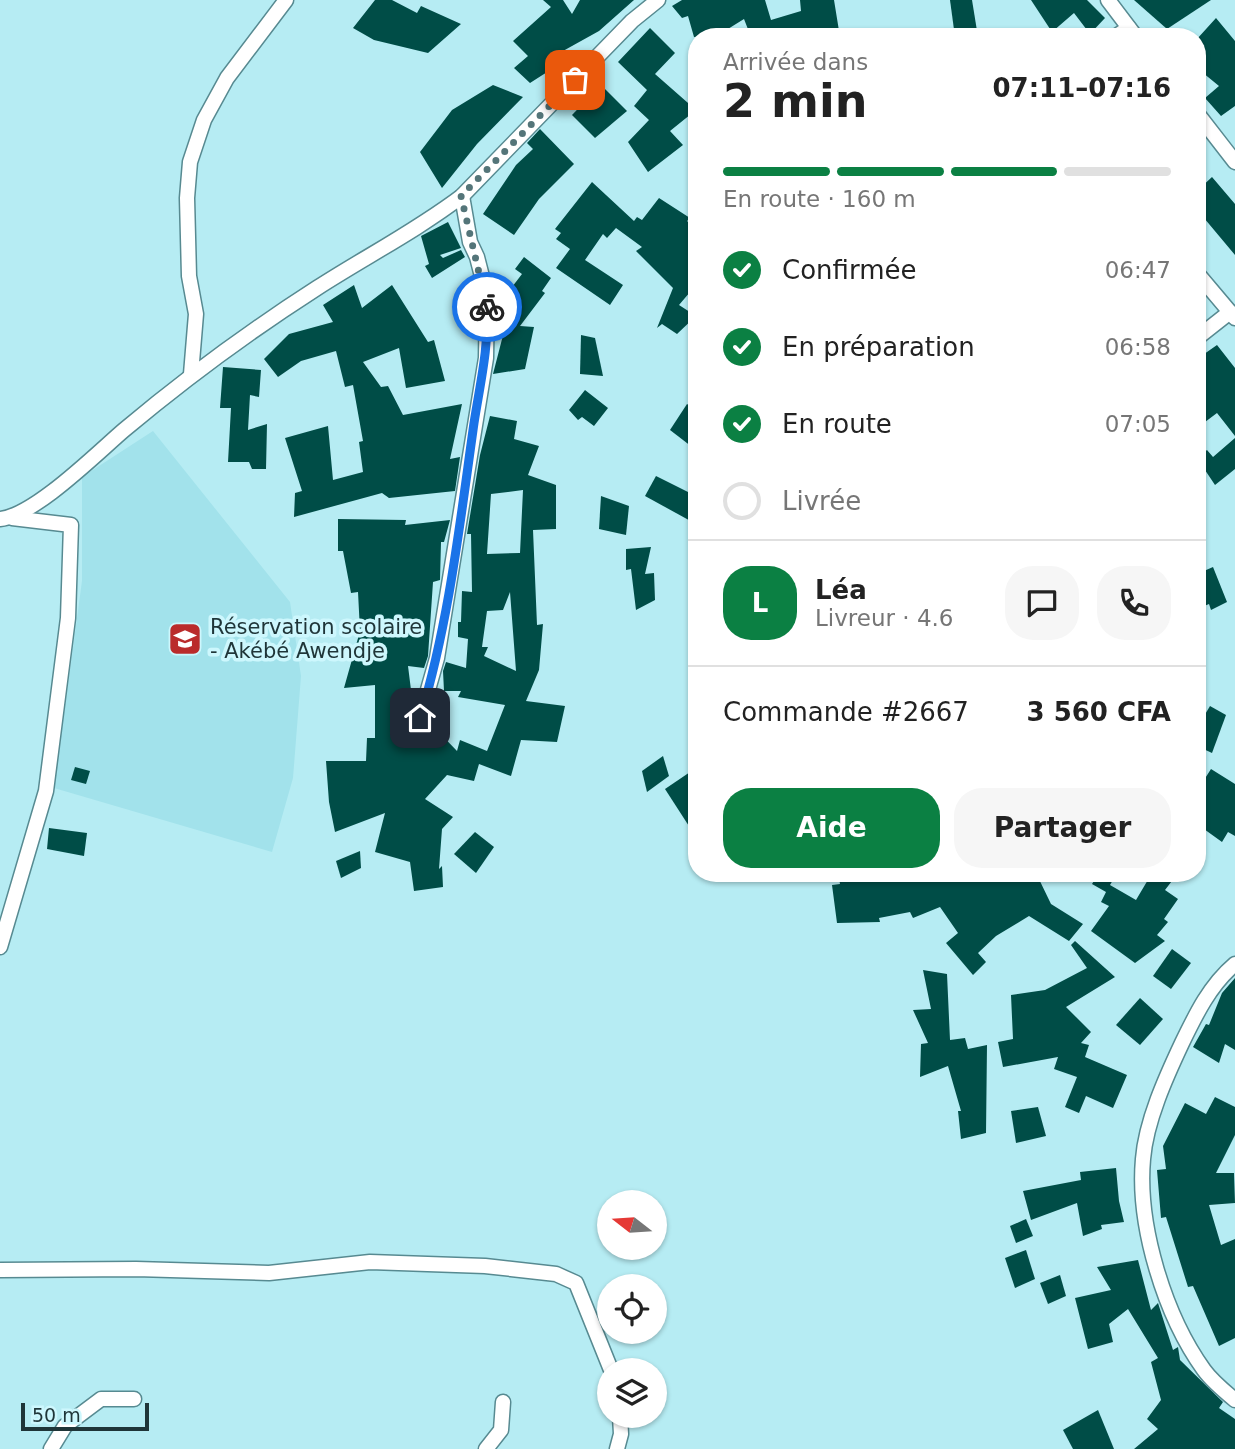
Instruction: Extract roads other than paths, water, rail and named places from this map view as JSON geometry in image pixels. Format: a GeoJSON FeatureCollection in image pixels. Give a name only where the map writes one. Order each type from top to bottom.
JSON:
{"type":"FeatureCollection","features":[{"type":"Feature","properties":{"kind":"street"},"geometry":{"type":"LineString","coordinates":[[191,374],[197,314],[189,276],[187,198],[190,162],[204,120],[227,78],[286,0]]}},
{"type":"Feature","properties":{"kind":"street"},"geometry":{"type":"LineString","coordinates":[[6,519],[52,491],[191,374],[318,287],[434,217],[461,196],[632,21],[658,0]]}},
{"type":"Feature","properties":{"kind":"street"},"geometry":{"type":"LineString","coordinates":[[1108,0],[1130,28]]}},
{"type":"Feature","properties":{"kind":"street"},"geometry":{"type":"LineString","coordinates":[[1206,125],[1235,162]]}},
{"type":"Feature","properties":{"kind":"street"},"geometry":{"type":"LineString","coordinates":[[420,718],[437,658],[486,358],[487,296],[477,257],[470,242],[461,196]]}},
{"type":"Feature","properties":{"kind":"street"},"geometry":{"type":"LineString","coordinates":[[1206,284],[1232,315],[1206,332]]}},
{"type":"Feature","properties":{"kind":"street"},"geometry":{"type":"LineString","coordinates":[[0,947],[15,907],[47,791],[68,618],[71,525],[6,519]]}},
{"type":"Feature","properties":{"kind":"street"},"geometry":{"type":"LineString","coordinates":[[1235,964],[1211,989],[1174,1063],[1149,1132],[1143,1156],[1142,1186],[1148,1231],[1172,1309],[1185,1339],[1206,1373],[1235,1399]]}},
{"type":"Feature","properties":{"kind":"street"},"geometry":{"type":"LineString","coordinates":[[0,1270],[136,1269],[269,1273],[370,1262],[485,1266],[556,1274],[576,1283],[606,1358]]}},
{"type":"Feature","properties":{"kind":"street"},"geometry":{"type":"LineString","coordinates":[[51,1449],[65,1426],[101,1399],[134,1399]]}},
{"type":"Feature","properties":{"kind":"street"},"geometry":{"type":"LineString","coordinates":[[486,1449],[501,1430],[503,1402]]}},
{"type":"Feature","properties":{"kind":"street"},"geometry":{"type":"LineString","coordinates":[[617,1449],[621,1428]]}},
{"type":"Feature","properties":{"kind":"place","name":"Réservation scolaire - Akébé Awendje"},"geometry":{"type":"Point","coordinates":[185,639]}}]}
